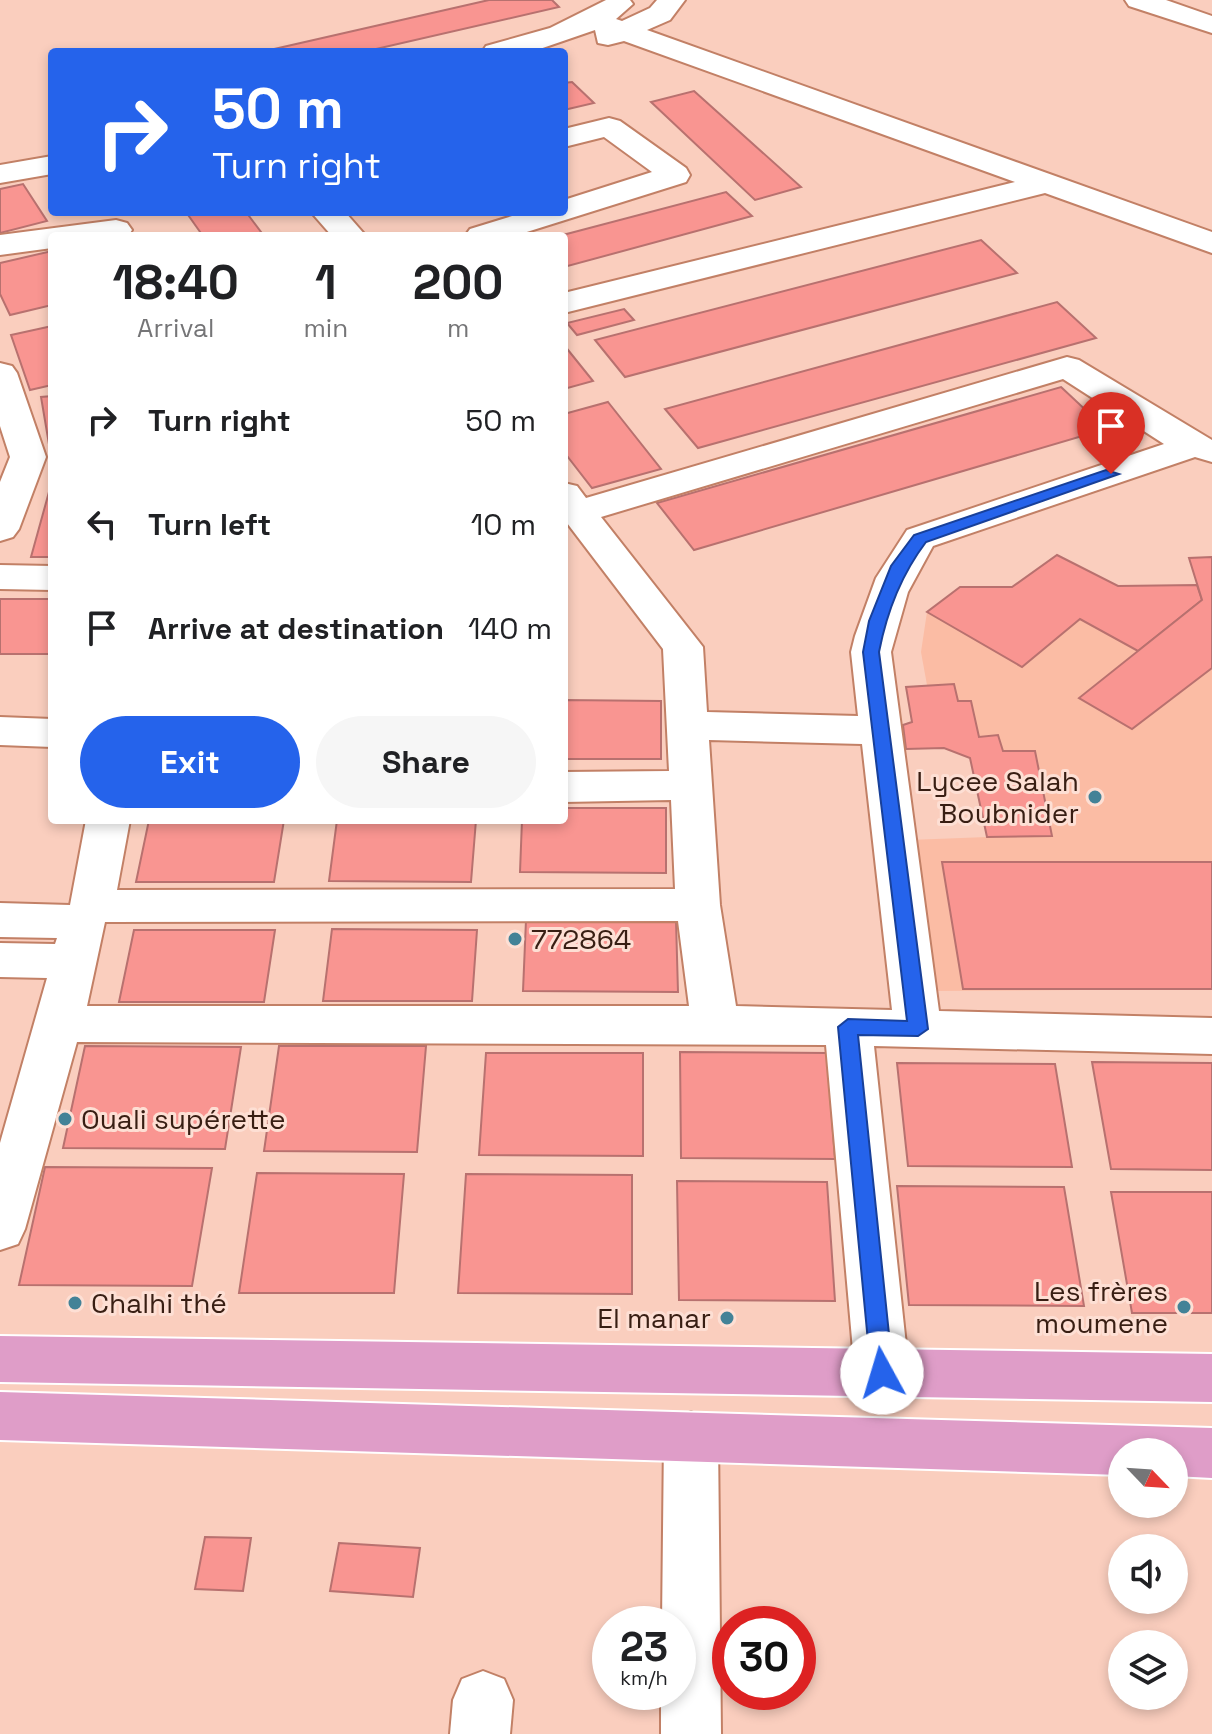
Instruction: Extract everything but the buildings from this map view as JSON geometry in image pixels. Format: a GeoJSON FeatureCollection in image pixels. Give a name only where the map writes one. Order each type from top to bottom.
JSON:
{"type":"FeatureCollection","features":[{"type":"Feature","properties":{"kind":"main road"},"geometry":{"type":"LineString","coordinates":[[0,1359],[1212,1378]]}},
{"type":"Feature","properties":{"kind":"main road"},"geometry":{"type":"LineString","coordinates":[[0,1416],[409,1432],[1212,1453]]}},
{"type":"Feature","properties":{"kind":"street"},"geometry":{"type":"LineString","coordinates":[[514,48],[596,21],[624,0]]}},
{"type":"Feature","properties":{"kind":"street"},"geometry":{"type":"LineString","coordinates":[[567,48],[626,32],[660,14],[671,0]]}},
{"type":"Feature","properties":{"kind":"street"},"geometry":{"type":"LineString","coordinates":[[1139,0],[1212,25]]}},
{"type":"Feature","properties":{"kind":"street"},"geometry":{"type":"LineString","coordinates":[[596,21],[1212,243]]}},
{"type":"Feature","properties":{"kind":"street"},"geometry":{"type":"LineString","coordinates":[[568,137],[609,127],[675,175],[568,209]]}},
{"type":"Feature","properties":{"kind":"street"},"geometry":{"type":"LineString","coordinates":[[0,147],[48,140]]}},
{"type":"Feature","properties":{"kind":"street"},"geometry":{"type":"LineString","coordinates":[[0,174],[48,166]]}},
{"type":"Feature","properties":{"kind":"street"},"geometry":{"type":"LineString","coordinates":[[568,302],[1046,184]]}},
{"type":"Feature","properties":{"kind":"street"},"geometry":{"type":"LineString","coordinates":[[331,216],[346,232]]}},
{"type":"Feature","properties":{"kind":"street"},"geometry":{"type":"LineString","coordinates":[[494,232],[544,216]]}},
{"type":"Feature","properties":{"kind":"street"},"geometry":{"type":"LineString","coordinates":[[86,232],[112,226]]}},
{"type":"Feature","properties":{"kind":"street"},"geometry":{"type":"LineString","coordinates":[[0,245],[48,239]]}},
{"type":"Feature","properties":{"kind":"street"},"geometry":{"type":"LineString","coordinates":[[715,1024],[698,905],[683,647],[575,520],[1067,367],[1202,449]]}},
{"type":"Feature","properties":{"kind":"street"},"geometry":{"type":"LineString","coordinates":[[0,373],[28,457],[0,529]]}},
{"type":"Feature","properties":{"kind":"street"},"geometry":{"type":"LineString","coordinates":[[918,1029],[871,652],[877,621],[899,566],[920,538],[1202,449]]}},
{"type":"Feature","properties":{"kind":"street"},"geometry":{"type":"LineString","coordinates":[[0,577],[48,578]]}},
{"type":"Feature","properties":{"kind":"street"},"geometry":{"type":"LineString","coordinates":[[689,726],[881,730]]}},
{"type":"Feature","properties":{"kind":"street"},"geometry":{"type":"LineString","coordinates":[[0,731],[48,733]]}},
{"type":"Feature","properties":{"kind":"street"},"geometry":{"type":"LineString","coordinates":[[568,787],[693,785]]}},
{"type":"Feature","properties":{"kind":"street"},"geometry":{"type":"LineString","coordinates":[[0,1229],[59,1024],[107,824]]}},
{"type":"Feature","properties":{"kind":"street"},"geometry":{"type":"LineString","coordinates":[[0,920],[83,930],[698,905]]}},
{"type":"Feature","properties":{"kind":"street"},"geometry":{"type":"LineString","coordinates":[[0,960],[83,930]]}},
{"type":"Feature","properties":{"kind":"street"},"geometry":{"type":"LineString","coordinates":[[59,1024],[715,1024],[1212,1036]]}},
{"type":"Feature","properties":{"kind":"street"},"geometry":{"type":"LineString","coordinates":[[848,1027],[882,1373]]}},
{"type":"Feature","properties":{"kind":"street"},"geometry":{"type":"LineString","coordinates":[[691,1437],[691,1734]]}},
{"type":"Feature","properties":{"kind":"shaded area","name":"Lycee Salah Boubnider"},"geometry":{"type":"Polygon","coordinates":[[[1057,555],[1118,586],[1197,585],[1189,558],[1212,557],[1212,989],[930,991],[909,840],[987,837],[970,758],[944,748],[906,749],[903,725],[912,721],[906,687],[927,685],[921,652],[927,612],[960,587],[1012,587],[1057,555]]]}},
{"type":"Feature","properties":{"kind":"place","name":"Lycee Salah Boubnider"},"geometry":{"type":"Point","coordinates":[1095,797]}},
{"type":"Feature","properties":{"kind":"place","name":"772864"},"geometry":{"type":"Point","coordinates":[515,939]}},
{"type":"Feature","properties":{"kind":"place","name":"Ouali supérette"},"geometry":{"type":"Point","coordinates":[65,1119]}},
{"type":"Feature","properties":{"kind":"place","name":"Chalhi thé"},"geometry":{"type":"Point","coordinates":[75,1303]}},
{"type":"Feature","properties":{"kind":"place","name":"Les frères moumene"},"geometry":{"type":"Point","coordinates":[1184,1307]}},
{"type":"Feature","properties":{"kind":"place","name":"El manar"},"geometry":{"type":"Point","coordinates":[727,1318]}},
{"type":"Feature","properties":{"kind":"route"},"geometry":{"type":"LineString","coordinates":[[882,1373],[848,1027],[918,1029],[871,652],[877,621],[899,566],[920,538],[1111,474]]}}]}
